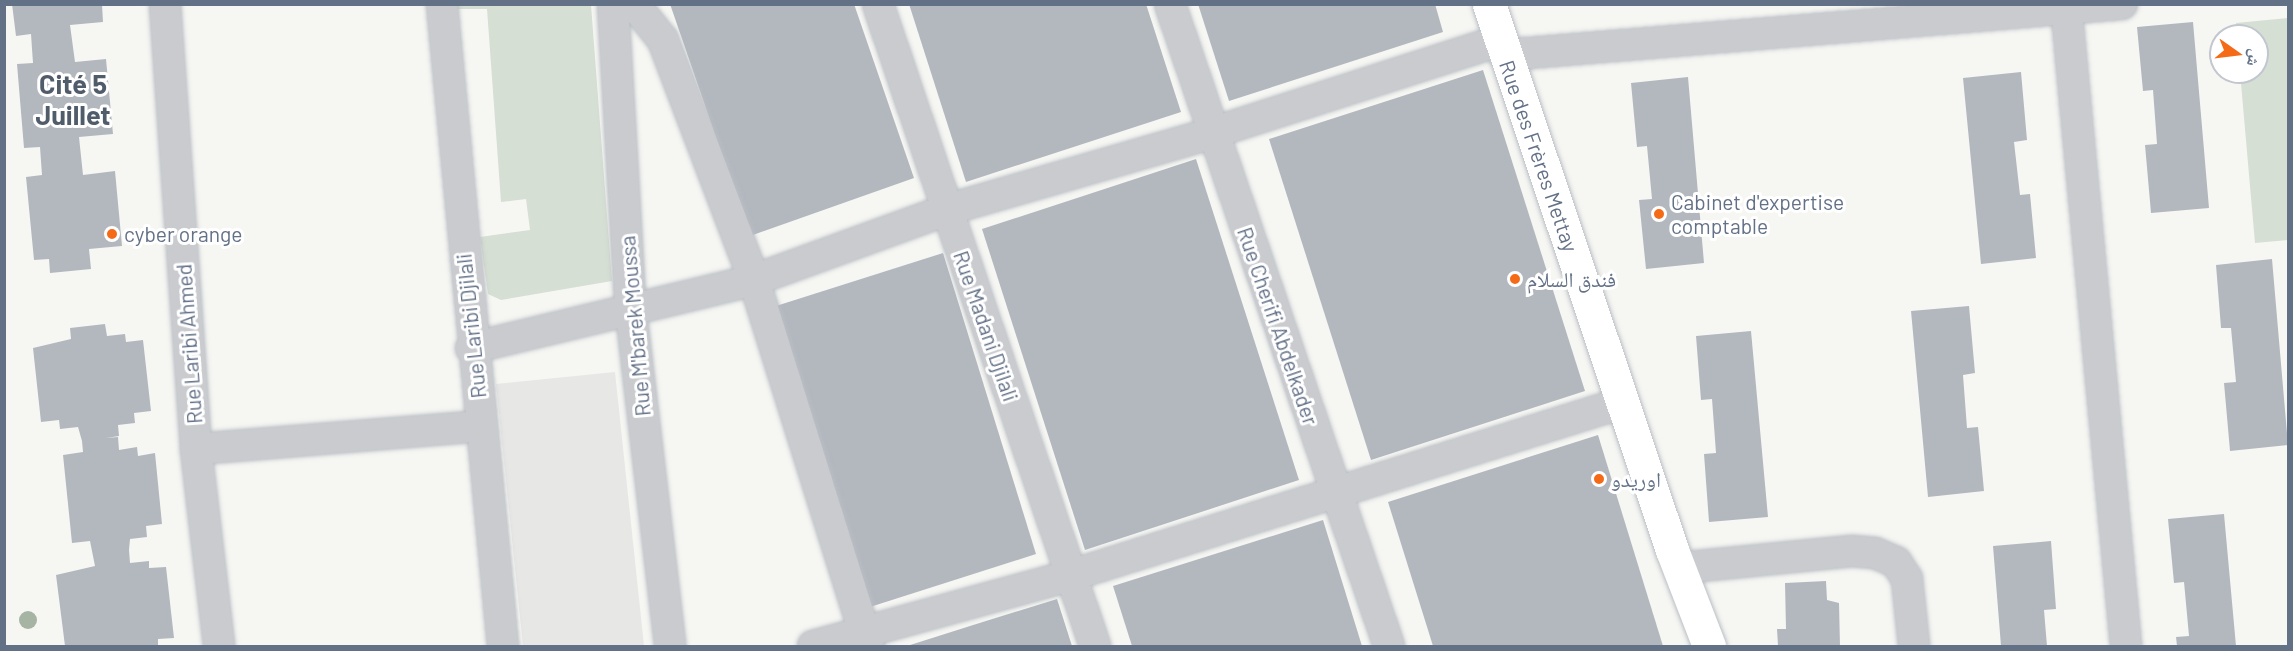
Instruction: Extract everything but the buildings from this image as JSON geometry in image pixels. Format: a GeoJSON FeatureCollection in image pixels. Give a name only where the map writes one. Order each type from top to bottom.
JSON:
{"type":"FeatureCollection","features":[{"type":"Feature","properties":{"kind":"street","name":"Rue Laribi Ahmed"},"geometry":{"type":"LineString","coordinates":[[165,4],[196,449],[219,646]]}},
{"type":"Feature","properties":{"kind":"street","name":"Rue Laribi Djilali"},"geometry":{"type":"LineString","coordinates":[[442,4],[471,348],[481,426],[502,646]]}},
{"type":"Feature","properties":{"kind":"street","name":"Rue M'barek Moussa"},"geometry":{"type":"LineString","coordinates":[[613,4],[631,312],[670,646]]}},
{"type":"Feature","properties":{"kind":"street"},"geometry":{"type":"LineString","coordinates":[[634,4],[663,40],[754,280],[866,639]]}},
{"type":"Feature","properties":{"kind":"street","name":"Rue Madani Djilali"},"geometry":{"type":"LineString","coordinates":[[878,4],[1095,646]]}},
{"type":"Feature","properties":{"kind":"street","name":"Rue Cherifi Abdelkader"},"geometry":{"type":"LineString","coordinates":[[1170,4],[1335,494],[1389,646]]}},
{"type":"Feature","properties":{"kind":"street","name":"Rue des Frères Mettay"},"geometry":{"type":"LineString","coordinates":[[1489,4],[1622,403],[1679,568],[1710,646]]}},
{"type":"Feature","properties":{"kind":"street"},"geometry":{"type":"LineString","coordinates":[[471,348],[631,312],[754,280],[946,210],[1502,48],[2122,4]]}},
{"type":"Feature","properties":{"kind":"street"},"geometry":{"type":"LineString","coordinates":[[2066,7],[2126,646]]}},
{"type":"Feature","properties":{"kind":"street"},"geometry":{"type":"LineString","coordinates":[[813,646],[866,639],[1622,403]]}},
{"type":"Feature","properties":{"kind":"street"},"geometry":{"type":"LineString","coordinates":[[196,449],[481,426]]}},
{"type":"Feature","properties":{"kind":"street"},"geometry":{"type":"LineString","coordinates":[[1679,568],[1852,551],[1875,553],[1896,562],[1906,579],[1914,646]]}},
{"type":"Feature","properties":{"kind":"shaded area"},"geometry":{"type":"Polygon","coordinates":[[[455,5],[591,5],[612,281],[501,300],[488,294],[480,237],[530,230],[526,199],[501,202],[487,9],[455,9],[455,5]]]}},
{"type":"Feature","properties":{"kind":"shaded area"},"geometry":{"type":"Polygon","coordinates":[[[2288,18],[2288,240],[2255,243],[2241,84],[2269,84],[2269,24],[2236,23],[2288,18]]]}},
{"type":"Feature","properties":{"kind":"shaded area"},"geometry":{"type":"Polygon","coordinates":[[[615,372],[644,646],[523,646],[496,384],[615,372]]]}},
{"type":"Feature","properties":{"kind":"place","name":"Cabinet d'expertise comptable"},"geometry":{"type":"Point","coordinates":[1659,214]}},
{"type":"Feature","properties":{"kind":"place","name":"cyber orange"},"geometry":{"type":"Point","coordinates":[112,234]}},
{"type":"Feature","properties":{"kind":"place","name":"فندق السلام"},"geometry":{"type":"Point","coordinates":[1515,279]}},
{"type":"Feature","properties":{"kind":"place","name":"اوريدو"},"geometry":{"type":"Point","coordinates":[1599,479]}},
{"type":"Feature","properties":{"kind":"district","name":"Cité 5 Juillet"},"geometry":{"type":"Point","coordinates":[73,98]}}]}
